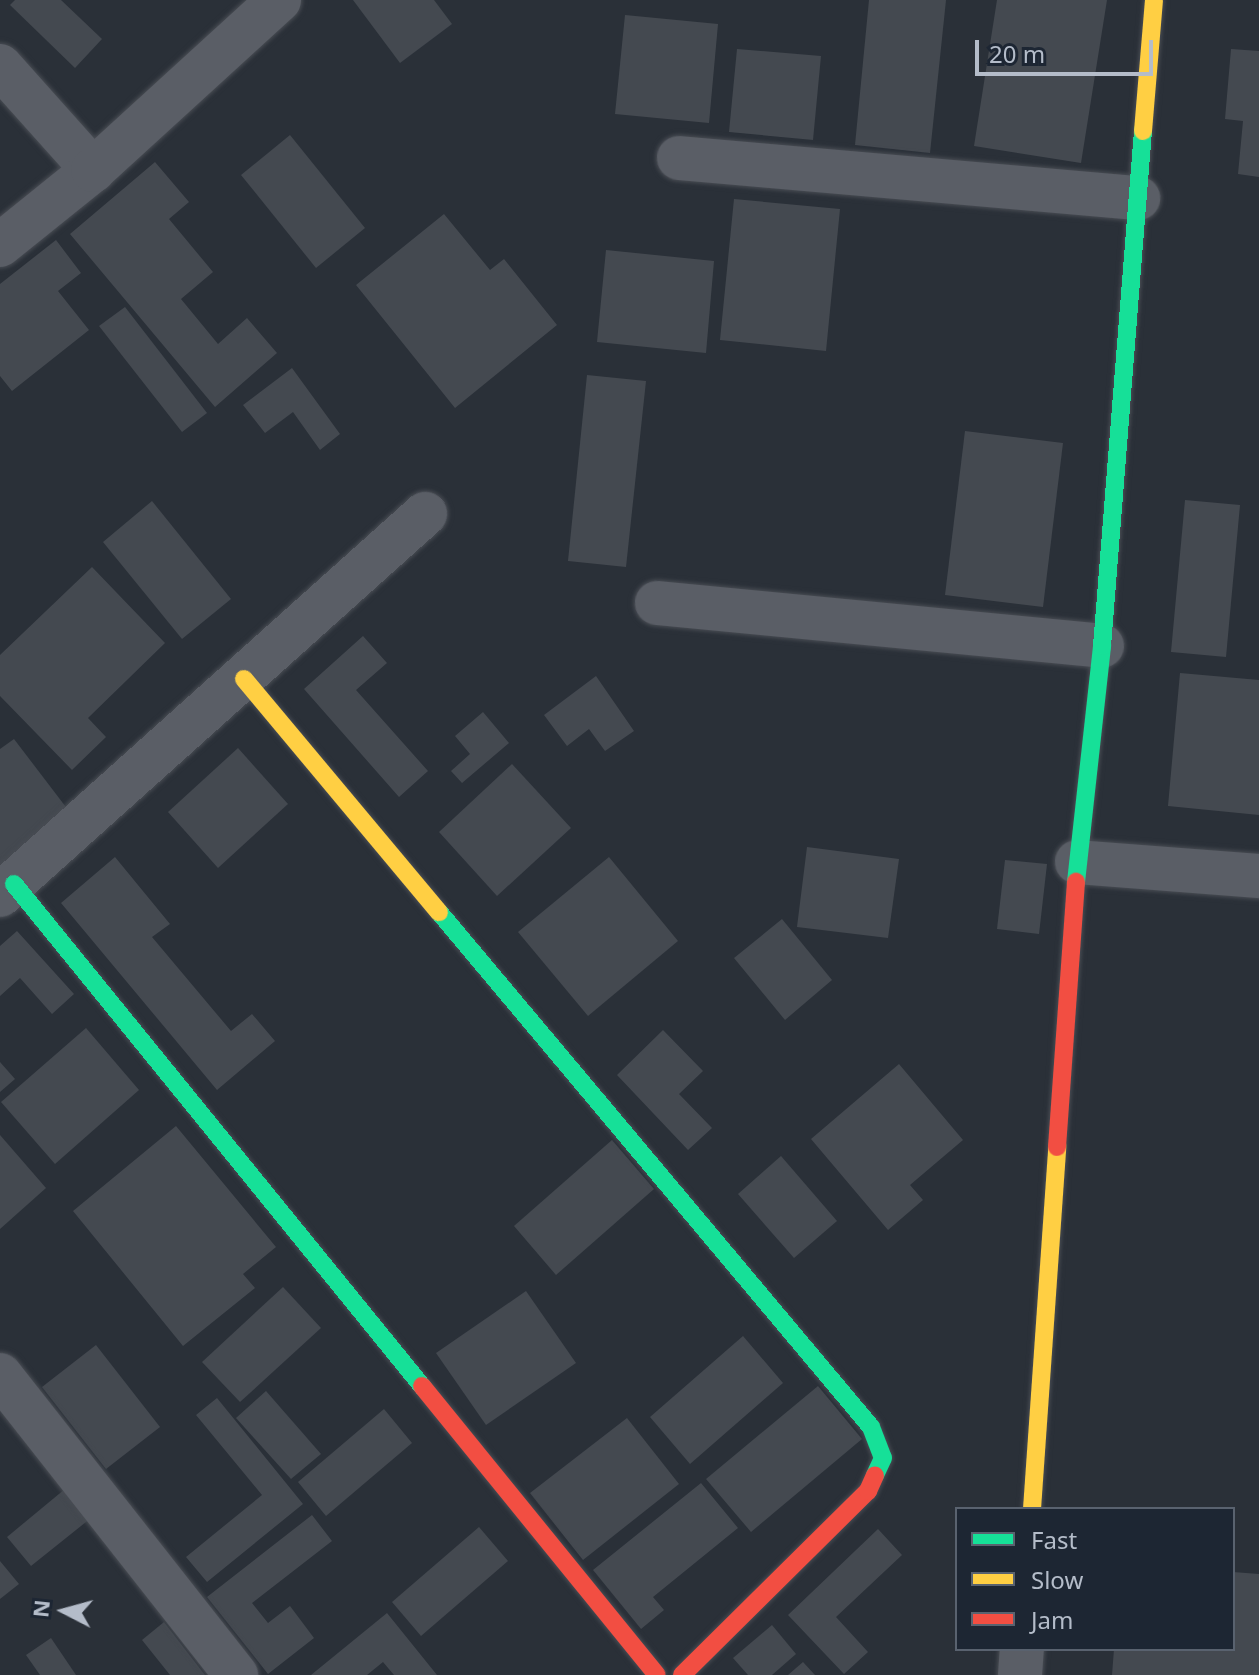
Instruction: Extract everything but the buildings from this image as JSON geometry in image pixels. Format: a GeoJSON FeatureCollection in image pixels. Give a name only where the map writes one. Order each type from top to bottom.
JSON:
{"type":"FeatureCollection","features":[{"type":"Feature","properties":{"kind":"street"},"geometry":{"type":"LineString","coordinates":[[0,245],[93,170],[279,0]]}},
{"type":"Feature","properties":{"kind":"street"},"geometry":{"type":"LineString","coordinates":[[1032,1507],[1077,862],[1102,646],[1154,0]]}},
{"type":"Feature","properties":{"kind":"street"},"geometry":{"type":"LineString","coordinates":[[0,66],[93,170]]}},
{"type":"Feature","properties":{"kind":"street"},"geometry":{"type":"LineString","coordinates":[[679,158],[1138,198]]}},
{"type":"Feature","properties":{"kind":"street"},"geometry":{"type":"LineString","coordinates":[[425,514],[7,890],[657,1675]]}},
{"type":"Feature","properties":{"kind":"street"},"geometry":{"type":"LineString","coordinates":[[657,603],[1102,646]]}},
{"type":"Feature","properties":{"kind":"street"},"geometry":{"type":"LineString","coordinates":[[244,679],[871,1427],[883,1458],[868,1491],[682,1675]]}},
{"type":"Feature","properties":{"kind":"street"},"geometry":{"type":"LineString","coordinates":[[1077,862],[1259,876]]}},
{"type":"Feature","properties":{"kind":"street"},"geometry":{"type":"LineString","coordinates":[[0,1375],[236,1675]]}},
{"type":"Feature","properties":{"kind":"street"},"geometry":{"type":"LineString","coordinates":[[1020,1675],[1022,1651]]}},
{"type":"Feature","properties":{"kind":"traffic: fast"},"geometry":{"type":"LineString","coordinates":[[1076,882],[1102,646],[1143,131]]}},
{"type":"Feature","properties":{"kind":"traffic: fast"},"geometry":{"type":"LineString","coordinates":[[14,884],[422,1386]]}},
{"type":"Feature","properties":{"kind":"traffic: fast"},"geometry":{"type":"LineString","coordinates":[[439,912],[871,1427],[883,1458],[875,1475]]}},
{"type":"Feature","properties":{"kind":"traffic: slow"},"geometry":{"type":"LineString","coordinates":[[1143,131],[1154,0]]}},
{"type":"Feature","properties":{"kind":"traffic: slow"},"geometry":{"type":"LineString","coordinates":[[244,679],[439,912]]}},
{"type":"Feature","properties":{"kind":"traffic: slow"},"geometry":{"type":"LineString","coordinates":[[1032,1507],[1057,1147]]}},
{"type":"Feature","properties":{"kind":"traffic: jam"},"geometry":{"type":"LineString","coordinates":[[1057,1147],[1076,882]]}},
{"type":"Feature","properties":{"kind":"traffic: jam"},"geometry":{"type":"LineString","coordinates":[[422,1386],[657,1675]]}},
{"type":"Feature","properties":{"kind":"traffic: jam"},"geometry":{"type":"LineString","coordinates":[[682,1675],[868,1491],[875,1475]]}}]}
